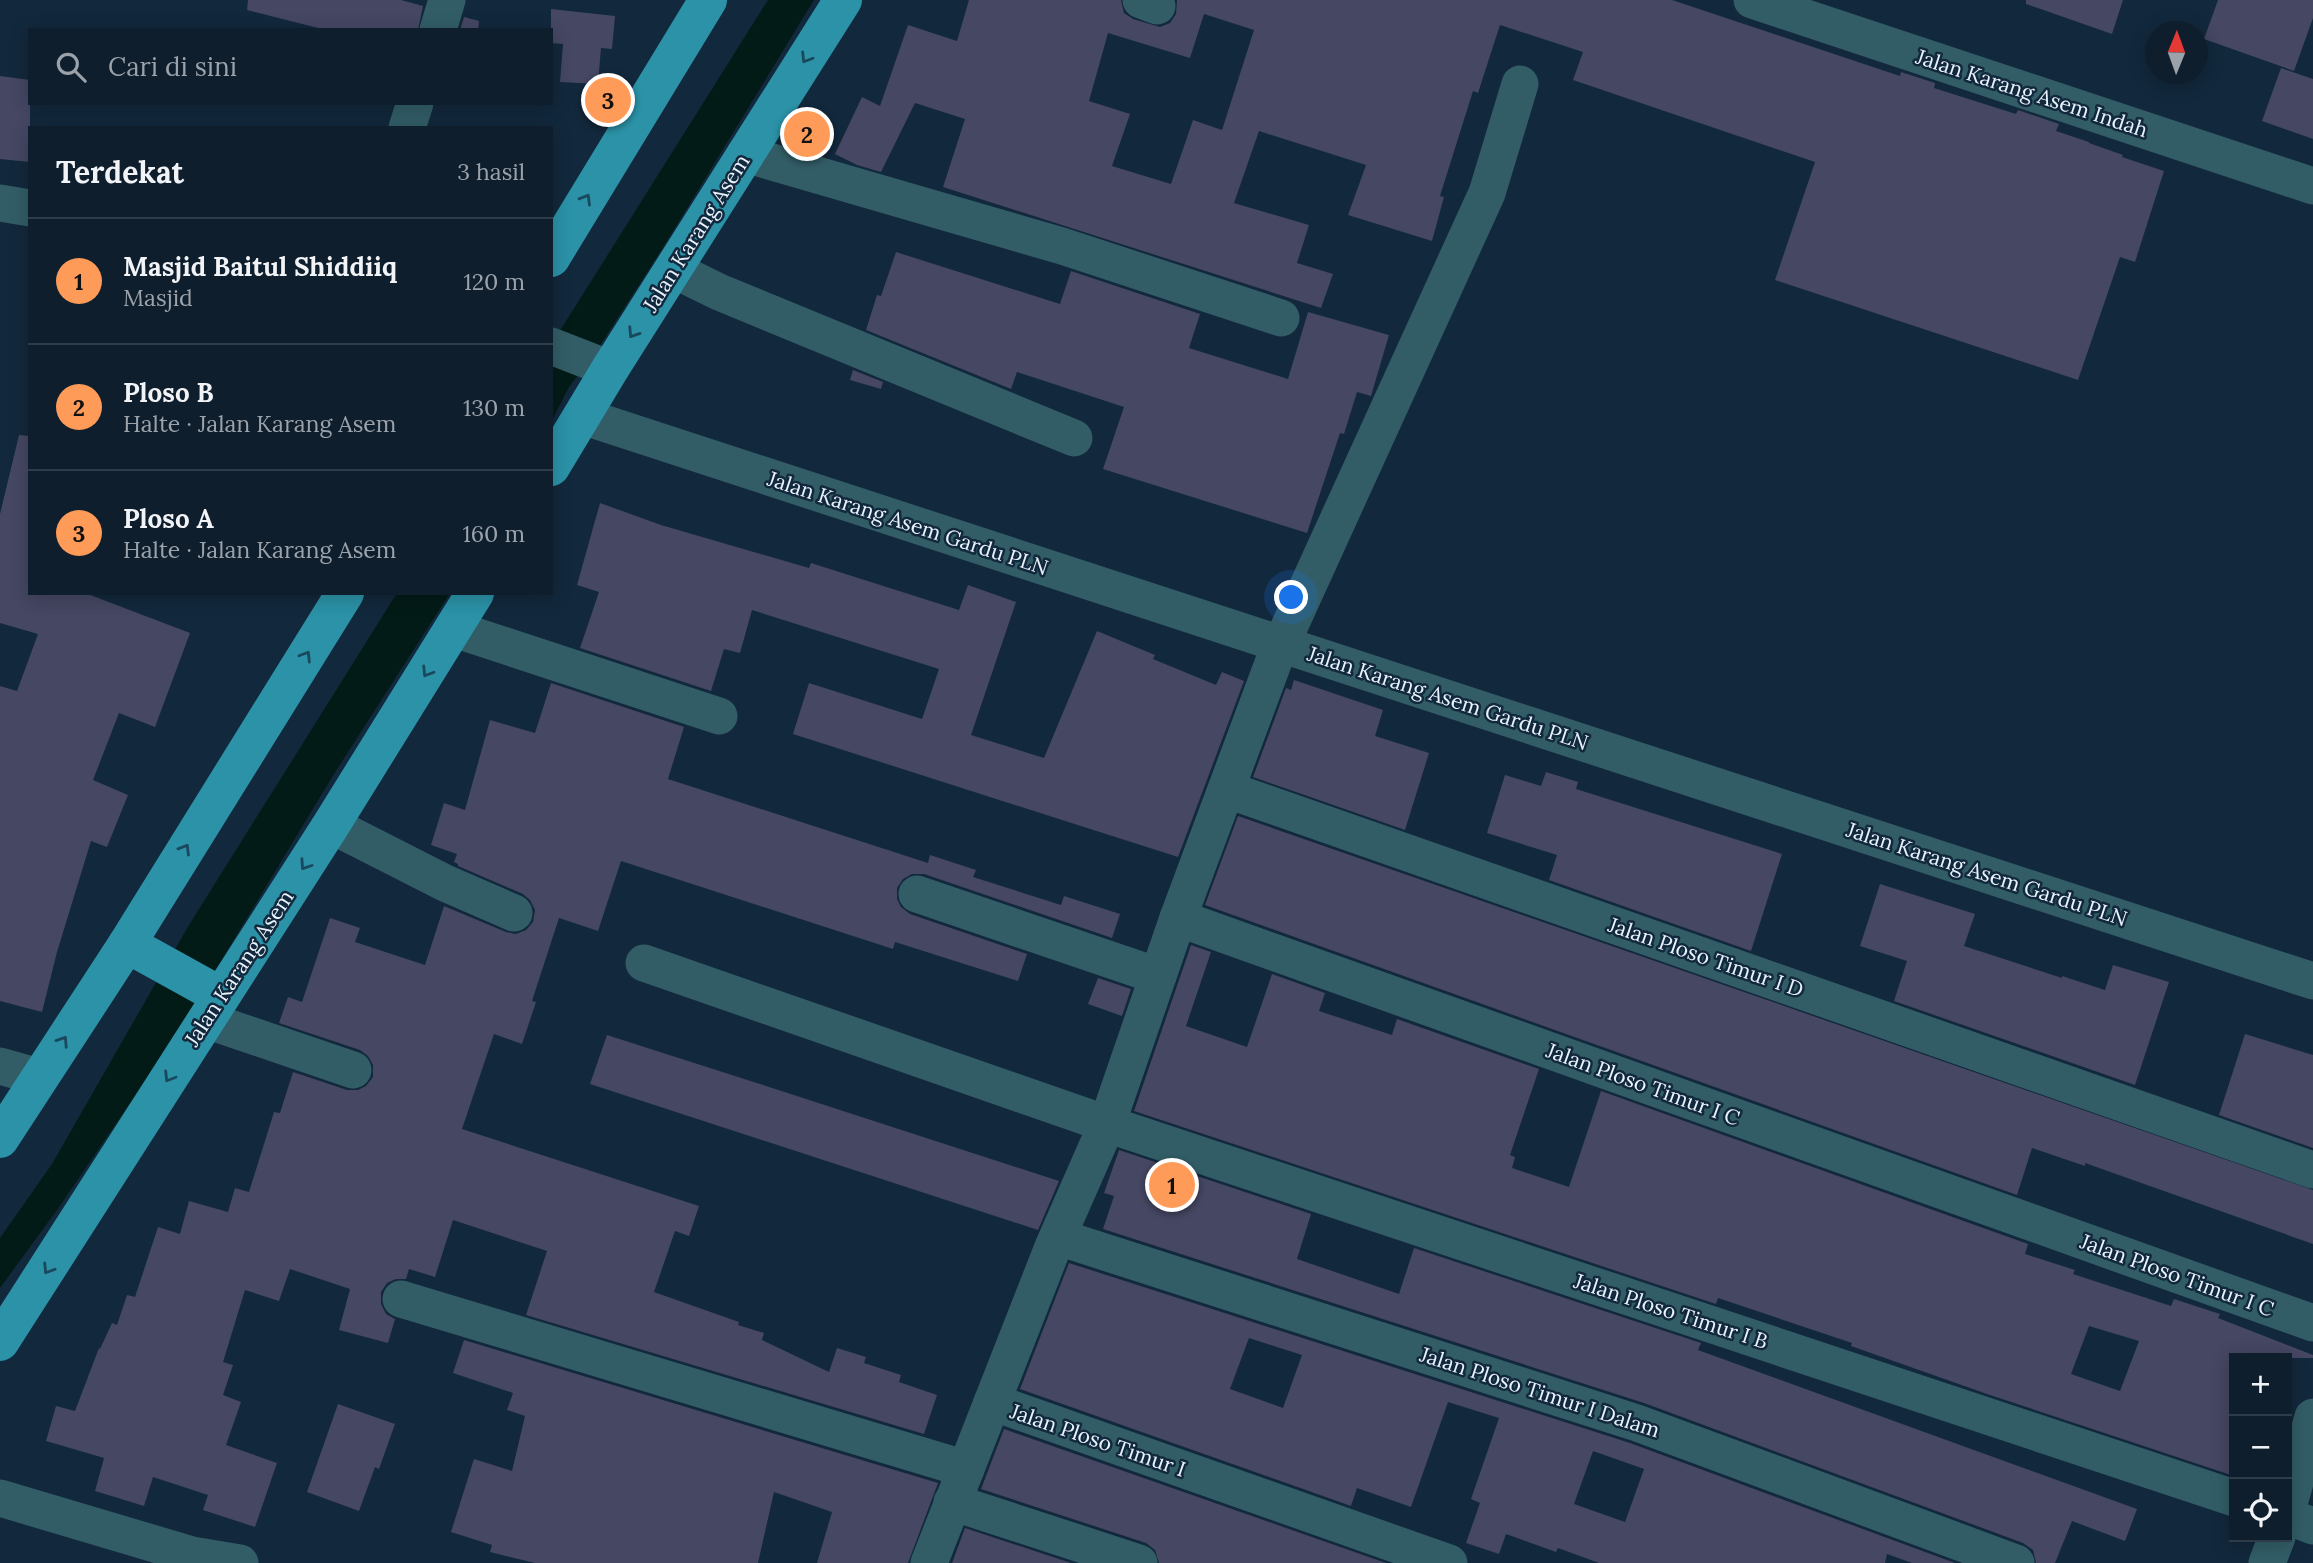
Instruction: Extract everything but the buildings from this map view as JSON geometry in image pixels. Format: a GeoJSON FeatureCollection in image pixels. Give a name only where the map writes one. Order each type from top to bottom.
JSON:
{"type":"FeatureCollection","features":[{"type":"Feature","properties":{"kind":"main road"},"geometry":{"type":"LineString","coordinates":[[553,255],[708,0]]}},
{"type":"Feature","properties":{"kind":"main road","name":"Jalan Karang Asem"},"geometry":{"type":"LineString","coordinates":[[553,464],[582,416],[605,367],[674,270],[843,0]]}},
{"type":"Feature","properties":{"kind":"main road"},"geometry":{"type":"LineString","coordinates":[[0,1139],[39,1077],[130,945],[344,595]]}},
{"type":"Feature","properties":{"kind":"main road","name":"Jalan Karang Asem"},"geometry":{"type":"LineString","coordinates":[[0,1342],[214,1002],[331,825],[474,595]]}},
{"type":"Feature","properties":{"kind":"main road"},"geometry":{"type":"LineString","coordinates":[[130,945],[214,1002]]}},
{"type":"Feature","properties":{"kind":"street"},"geometry":{"type":"LineString","coordinates":[[439,28],[447,0]]}},
{"type":"Feature","properties":{"kind":"street","name":"Jalan Karang Asem Indah"},"geometry":{"type":"LineString","coordinates":[[1752,0],[2313,186]]}},
{"type":"Feature","properties":{"kind":"street"},"geometry":{"type":"LineString","coordinates":[[1107,1124],[1178,918],[1282,645],[1487,193],[1520,84]]}},
{"type":"Feature","properties":{"kind":"street"},"geometry":{"type":"LineString","coordinates":[[408,126],[414,105]]}},
{"type":"Feature","properties":{"kind":"street"},"geometry":{"type":"LineString","coordinates":[[746,153],[1062,246],[1281,318]]}},
{"type":"Feature","properties":{"kind":"street"},"geometry":{"type":"LineString","coordinates":[[0,203],[28,208]]}},
{"type":"Feature","properties":{"kind":"street"},"geometry":{"type":"LineString","coordinates":[[674,270],[719,292],[1074,438]]}},
{"type":"Feature","properties":{"kind":"street"},"geometry":{"type":"LineString","coordinates":[[553,347],[605,367]]}},
{"type":"Feature","properties":{"kind":"street","name":"Jalan Karang Asem Gardu PLN"},"geometry":{"type":"LineString","coordinates":[[582,416],[2313,981]]}},
{"type":"Feature","properties":{"kind":"street"},"geometry":{"type":"LineString","coordinates":[[454,629],[719,716]]}},
{"type":"Feature","properties":{"kind":"street","name":"Jalan Ploso Timur I D"},"geometry":{"type":"LineString","coordinates":[[1228,790],[2313,1170]]}},
{"type":"Feature","properties":{"kind":"street"},"geometry":{"type":"LineString","coordinates":[[331,825],[445,883],[514,914]]}},
{"type":"Feature","properties":{"kind":"street"},"geometry":{"type":"LineString","coordinates":[[917,894],[1158,976]]}},
{"type":"Feature","properties":{"kind":"street","name":"Jalan Ploso Timur I C"},"geometry":{"type":"LineString","coordinates":[[1178,918],[2313,1323]]}},
{"type":"Feature","properties":{"kind":"street","name":"Jalan Ploso Timur I B"},"geometry":{"type":"LineString","coordinates":[[644,963],[1107,1124],[2229,1496]]}},
{"type":"Feature","properties":{"kind":"street"},"geometry":{"type":"LineString","coordinates":[[214,1002],[353,1070]]}},
{"type":"Feature","properties":{"kind":"street"},"geometry":{"type":"LineString","coordinates":[[0,1066],[39,1077]]}},
{"type":"Feature","properties":{"kind":"street","name":"Jalan Ploso Timur I"},"geometry":{"type":"LineString","coordinates":[[1107,1124],[992,1402],[1449,1563]]}},
{"type":"Feature","properties":{"kind":"street","name":"Jalan Ploso Timur I Dalam"},"geometry":{"type":"LineString","coordinates":[[1058,1237],[1637,1423],[2016,1563]]}},
{"type":"Feature","properties":{"kind":"street"},"geometry":{"type":"LineString","coordinates":[[401,1299],[966,1469]]}},
{"type":"Feature","properties":{"kind":"street"},"geometry":{"type":"LineString","coordinates":[[929,1563],[992,1402]]}},
{"type":"Feature","properties":{"kind":"street"},"geometry":{"type":"LineString","coordinates":[[2292,1495],[2313,1417]]}},
{"type":"Feature","properties":{"kind":"street"},"geometry":{"type":"LineString","coordinates":[[0,1499],[192,1555],[240,1563]]}},
{"type":"Feature","properties":{"kind":"street"},"geometry":{"type":"LineString","coordinates":[[952,1502],[1139,1563]]}},
{"type":"Feature","properties":{"kind":"street"},"geometry":{"type":"LineString","coordinates":[[2292,1516],[2313,1526]]}},
{"type":"Feature","properties":{"kind":"street"},"geometry":{"type":"LineString","coordinates":[[2267,1563],[2275,1542]]}},
{"type":"Feature","properties":{"kind":"shaded area"},"geometry":{"type":"Polygon","coordinates":[[[768,0],[814,0],[662,249],[597,350],[569,387],[553,418],[553,342],[768,0]]]}},
{"type":"Feature","properties":{"kind":"shaded area"},"geometry":{"type":"Polygon","coordinates":[[[396,595],[449,595],[334,774],[175,1037],[57,1210],[0,1288],[0,1238],[52,1164],[189,925],[396,595]]]}},
{"type":"Feature","properties":{"kind":"place","name":"Ploso A"},"geometry":{"type":"Point","coordinates":[608,100]}},
{"type":"Feature","properties":{"kind":"place","name":"Ploso B"},"geometry":{"type":"Point","coordinates":[807,134]}},
{"type":"Feature","properties":{"kind":"place","name":"Masjid Baitul Shiddiiq"},"geometry":{"type":"Point","coordinates":[1172,1185]}}]}
